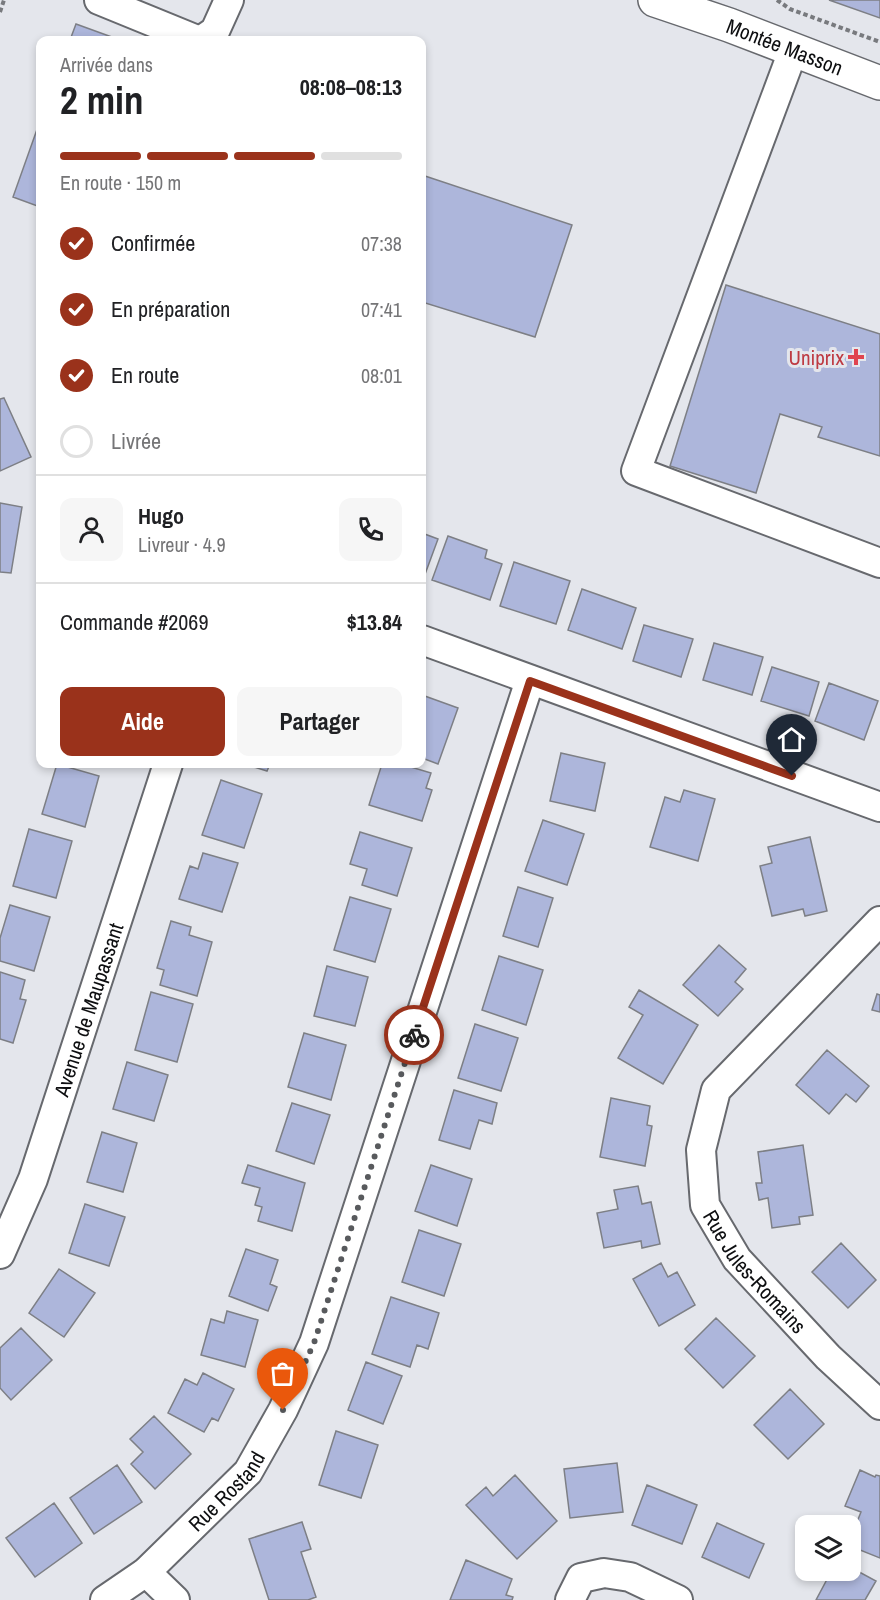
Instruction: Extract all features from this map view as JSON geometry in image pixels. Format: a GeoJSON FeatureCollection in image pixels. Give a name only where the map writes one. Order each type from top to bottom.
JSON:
{"type":"FeatureCollection","features":[{"type":"Feature","properties":{"kind":"main road","name":"Montée Masson"},"geometry":{"type":"LineString","coordinates":[[668,2],[880,83]]}},
{"type":"Feature","properties":{"kind":"street"},"geometry":{"type":"LineString","coordinates":[[99,0],[190,36]]}},
{"type":"Feature","properties":{"kind":"street"},"geometry":{"type":"LineString","coordinates":[[207,36],[215,31],[229,0]]}},
{"type":"Feature","properties":{"kind":"street"},"geometry":{"type":"LineString","coordinates":[[793,51],[636,471],[880,563]]}},
{"type":"Feature","properties":{"kind":"street"},"geometry":{"type":"LineString","coordinates":[[426,642],[880,807]]}},
{"type":"Feature","properties":{"kind":"street","name":"Rue Rostand"},"geometry":{"type":"LineString","coordinates":[[105,1600],[146,1572],[248,1472],[283,1410],[314,1343],[530,681]]}},
{"type":"Feature","properties":{"kind":"street","name":"Avenue de Maupassant"},"geometry":{"type":"LineString","coordinates":[[0,1254],[33,1179],[167,768]]}},
{"type":"Feature","properties":{"kind":"street","name":"Rue Jules-Romains"},"geometry":{"type":"LineString","coordinates":[[880,921],[716,1090],[701,1150],[705,1205],[737,1259],[828,1357],[880,1405]]}},
{"type":"Feature","properties":{"kind":"street"},"geometry":{"type":"LineString","coordinates":[[146,1572],[175,1600]]}},
{"type":"Feature","properties":{"kind":"street"},"geometry":{"type":"LineString","coordinates":[[570,1600],[581,1578],[604,1573],[630,1577],[678,1600]]}},
{"type":"Feature","properties":{"kind":"path"},"geometry":{"type":"LineString","coordinates":[[0,12],[4,0]]}},
{"type":"Feature","properties":{"kind":"path"},"geometry":{"type":"LineString","coordinates":[[777,0],[790,9],[880,42]]}},
{"type":"Feature","properties":{"kind":"building"},"geometry":{"type":"Polygon","coordinates":[[[829,0],[880,0],[880,18],[829,0]]]}},
{"type":"Feature","properties":{"kind":"building"},"geometry":{"type":"Polygon","coordinates":[[[76,24],[109,36],[72,36],[76,24]]]}},
{"type":"Feature","properties":{"kind":"building"},"geometry":{"type":"Polygon","coordinates":[[[36,132],[36,206],[13,197],[36,132]]]}},
{"type":"Feature","properties":{"kind":"building"},"geometry":{"type":"Polygon","coordinates":[[[426,176],[572,225],[535,337],[426,303],[426,176]]]}},
{"type":"Feature","properties":{"kind":"building"},"geometry":{"type":"Polygon","coordinates":[[[726,285],[880,334],[880,456],[818,437],[822,427],[780,414],[756,493],[670,466],[726,285]]]}},
{"type":"Feature","properties":{"kind":"building"},"geometry":{"type":"Polygon","coordinates":[[[4,398],[31,457],[0,471],[0,399],[4,398]]]}},
{"type":"Feature","properties":{"kind":"building"},"geometry":{"type":"Polygon","coordinates":[[[0,503],[22,507],[11,573],[0,572],[0,503]]]}},
{"type":"Feature","properties":{"kind":"building"},"geometry":{"type":"Polygon","coordinates":[[[426,534],[438,539],[426,572],[426,534]]]}},
{"type":"Feature","properties":{"kind":"building"},"geometry":{"type":"Polygon","coordinates":[[[448,536],[487,550],[485,558],[502,564],[490,600],[432,580],[448,536]]]}},
{"type":"Feature","properties":{"kind":"building"},"geometry":{"type":"Polygon","coordinates":[[[514,562],[570,581],[556,624],[500,606],[514,562]]]}},
{"type":"Feature","properties":{"kind":"building"},"geometry":{"type":"Polygon","coordinates":[[[582,589],[636,608],[622,649],[568,630],[582,589]]]}},
{"type":"Feature","properties":{"kind":"building"},"geometry":{"type":"Polygon","coordinates":[[[644,625],[693,639],[681,677],[633,661],[644,625]]]}},
{"type":"Feature","properties":{"kind":"building"},"geometry":{"type":"Polygon","coordinates":[[[714,643],[763,657],[752,695],[703,680],[714,643]]]}},
{"type":"Feature","properties":{"kind":"building"},"geometry":{"type":"Polygon","coordinates":[[[772,667],[819,682],[809,716],[761,701],[772,667]]]}},
{"type":"Feature","properties":{"kind":"building"},"geometry":{"type":"Polygon","coordinates":[[[829,683],[878,701],[864,740],[815,721],[829,683]]]}},
{"type":"Feature","properties":{"kind":"building"},"geometry":{"type":"Polygon","coordinates":[[[426,696],[458,708],[438,764],[426,760],[426,696]]]}},
{"type":"Feature","properties":{"kind":"building"},"geometry":{"type":"Polygon","coordinates":[[[561,753],[605,763],[595,811],[550,801],[561,753]]]}},
{"type":"Feature","properties":{"kind":"building"},"geometry":{"type":"Polygon","coordinates":[[[56,768],[71,768],[99,776],[85,827],[42,814],[56,768]]]}},
{"type":"Feature","properties":{"kind":"building"},"geometry":{"type":"Polygon","coordinates":[[[381,768],[414,768],[431,773],[426,788],[432,790],[422,821],[369,805],[381,768]]]}},
{"type":"Feature","properties":{"kind":"building"},"geometry":{"type":"Polygon","coordinates":[[[221,780],[262,794],[244,848],[202,835],[221,780]]]}},
{"type":"Feature","properties":{"kind":"building"},"geometry":{"type":"Polygon","coordinates":[[[684,790],[715,799],[698,861],[650,847],[665,797],[680,802],[684,790]]]}},
{"type":"Feature","properties":{"kind":"building"},"geometry":{"type":"Polygon","coordinates":[[[543,820],[584,834],[567,885],[525,871],[543,820]]]}},
{"type":"Feature","properties":{"kind":"building"},"geometry":{"type":"Polygon","coordinates":[[[29,829],[72,841],[56,898],[13,886],[29,829]]]}},
{"type":"Feature","properties":{"kind":"building"},"geometry":{"type":"Polygon","coordinates":[[[360,832],[412,848],[397,896],[362,885],[367,869],[350,864],[360,832]]]}},
{"type":"Feature","properties":{"kind":"building"},"geometry":{"type":"Polygon","coordinates":[[[810,837],[827,911],[805,916],[803,909],[772,916],[760,866],[772,863],[768,847],[810,837]]]}},
{"type":"Feature","properties":{"kind":"building"},"geometry":{"type":"Polygon","coordinates":[[[203,853],[238,863],[222,912],[179,899],[190,866],[198,869],[203,853]]]}},
{"type":"Feature","properties":{"kind":"building"},"geometry":{"type":"Polygon","coordinates":[[[518,887],[553,898],[538,947],[503,936],[518,887]]]}},
{"type":"Feature","properties":{"kind":"building"},"geometry":{"type":"Polygon","coordinates":[[[350,897],[391,909],[375,962],[334,950],[350,897]]]}},
{"type":"Feature","properties":{"kind":"building"},"geometry":{"type":"Polygon","coordinates":[[[10,905],[50,917],[34,971],[0,961],[0,938],[10,905]]]}},
{"type":"Feature","properties":{"kind":"building"},"geometry":{"type":"Polygon","coordinates":[[[171,921],[191,927],[189,935],[212,942],[197,996],[160,985],[164,970],[157,968],[171,921]]]}},
{"type":"Feature","properties":{"kind":"building"},"geometry":{"type":"Polygon","coordinates":[[[719,945],[746,969],[735,982],[743,989],[718,1016],[683,985],[719,945]]]}},
{"type":"Feature","properties":{"kind":"building"},"geometry":{"type":"Polygon","coordinates":[[[499,956],[543,970],[526,1025],[482,1010],[499,956]]]}},
{"type":"Feature","properties":{"kind":"building"},"geometry":{"type":"Polygon","coordinates":[[[327,966],[368,977],[355,1026],[314,1016],[327,966]]]}},
{"type":"Feature","properties":{"kind":"building"},"geometry":{"type":"Polygon","coordinates":[[[0,972],[25,980],[20,999],[26,1000],[13,1043],[0,1039],[0,972]]]}},
{"type":"Feature","properties":{"kind":"building"},"geometry":{"type":"Polygon","coordinates":[[[639,990],[698,1025],[663,1084],[618,1058],[643,1015],[629,1007],[639,990]]]}},
{"type":"Feature","properties":{"kind":"building"},"geometry":{"type":"Polygon","coordinates":[[[151,992],[193,1004],[177,1062],[135,1050],[151,992]]]}},
{"type":"Feature","properties":{"kind":"building"},"geometry":{"type":"Polygon","coordinates":[[[877,994],[880,995],[880,1012],[872,1010],[877,994]]]}},
{"type":"Feature","properties":{"kind":"building"},"geometry":{"type":"Polygon","coordinates":[[[475,1024],[518,1038],[501,1091],[458,1078],[475,1024]]]}},
{"type":"Feature","properties":{"kind":"building"},"geometry":{"type":"Polygon","coordinates":[[[304,1033],[346,1045],[331,1100],[288,1087],[304,1033]]]}},
{"type":"Feature","properties":{"kind":"building"},"geometry":{"type":"Polygon","coordinates":[[[827,1050],[869,1086],[856,1102],[846,1094],[829,1114],[796,1085],[827,1050]]]}},
{"type":"Feature","properties":{"kind":"building"},"geometry":{"type":"Polygon","coordinates":[[[127,1062],[168,1075],[154,1121],[113,1109],[127,1062]]]}},
{"type":"Feature","properties":{"kind":"building"},"geometry":{"type":"Polygon","coordinates":[[[454,1090],[497,1103],[492,1124],[479,1120],[470,1149],[439,1140],[454,1090]]]}},
{"type":"Feature","properties":{"kind":"building"},"geometry":{"type":"Polygon","coordinates":[[[611,1098],[650,1106],[647,1125],[652,1126],[645,1166],[600,1157],[611,1098]]]}},
{"type":"Feature","properties":{"kind":"building"},"geometry":{"type":"Polygon","coordinates":[[[292,1103],[330,1115],[314,1164],[276,1151],[292,1103]]]}},
{"type":"Feature","properties":{"kind":"building"},"geometry":{"type":"Polygon","coordinates":[[[102,1132],[137,1143],[123,1192],[87,1182],[102,1132]]]}},
{"type":"Feature","properties":{"kind":"building"},"geometry":{"type":"Polygon","coordinates":[[[803,1145],[813,1215],[799,1217],[800,1224],[772,1228],[768,1198],[759,1200],[756,1183],[762,1183],[758,1152],[803,1145]]]}},
{"type":"Feature","properties":{"kind":"building"},"geometry":{"type":"Polygon","coordinates":[[[248,1165],[305,1183],[292,1231],[258,1221],[262,1207],[255,1205],[260,1188],[242,1183],[248,1165]]]}},
{"type":"Feature","properties":{"kind":"building"},"geometry":{"type":"Polygon","coordinates":[[[431,1165],[472,1179],[457,1226],[415,1211],[431,1165]]]}},
{"type":"Feature","properties":{"kind":"building"},"geometry":{"type":"Polygon","coordinates":[[[638,1186],[642,1204],[651,1202],[660,1244],[642,1248],[641,1241],[604,1248],[597,1213],[618,1209],[614,1190],[638,1186]]]}},
{"type":"Feature","properties":{"kind":"building"},"geometry":{"type":"Polygon","coordinates":[[[85,1204],[125,1217],[109,1266],[69,1253],[85,1204]]]}},
{"type":"Feature","properties":{"kind":"building"},"geometry":{"type":"Polygon","coordinates":[[[419,1230],[461,1244],[444,1296],[402,1282],[419,1230]]]}},
{"type":"Feature","properties":{"kind":"building"},"geometry":{"type":"Polygon","coordinates":[[[841,1243],[876,1280],[848,1308],[812,1272],[841,1243]]]}},
{"type":"Feature","properties":{"kind":"building"},"geometry":{"type":"Polygon","coordinates":[[[246,1249],[278,1260],[270,1284],[277,1287],[268,1311],[229,1296],[246,1249]]]}},
{"type":"Feature","properties":{"kind":"building"},"geometry":{"type":"Polygon","coordinates":[[[661,1263],[668,1277],[677,1272],[695,1305],[659,1326],[633,1279],[661,1263]]]}},
{"type":"Feature","properties":{"kind":"building"},"geometry":{"type":"Polygon","coordinates":[[[59,1269],[95,1293],[64,1337],[29,1313],[59,1269]]]}},
{"type":"Feature","properties":{"kind":"building"},"geometry":{"type":"Polygon","coordinates":[[[391,1297],[439,1313],[428,1349],[417,1345],[410,1367],[372,1354],[391,1297]]]}},
{"type":"Feature","properties":{"kind":"building"},"geometry":{"type":"Polygon","coordinates":[[[227,1311],[258,1320],[245,1367],[201,1355],[211,1319],[224,1323],[227,1311]]]}},
{"type":"Feature","properties":{"kind":"building"},"geometry":{"type":"Polygon","coordinates":[[[716,1318],[755,1356],[723,1388],[685,1349],[716,1318]]]}},
{"type":"Feature","properties":{"kind":"building"},"geometry":{"type":"Polygon","coordinates":[[[21,1328],[52,1360],[11,1400],[0,1388],[0,1348],[21,1328]]]}},
{"type":"Feature","properties":{"kind":"building"},"geometry":{"type":"Polygon","coordinates":[[[366,1362],[402,1376],[383,1424],[348,1410],[366,1362]]]}},
{"type":"Feature","properties":{"kind":"building"},"geometry":{"type":"Polygon","coordinates":[[[203,1373],[234,1389],[218,1421],[212,1418],[204,1432],[168,1413],[185,1379],[197,1385],[203,1373]]]}},
{"type":"Feature","properties":{"kind":"building"},"geometry":{"type":"Polygon","coordinates":[[[790,1389],[824,1424],[788,1459],[754,1425],[790,1389]]]}},
{"type":"Feature","properties":{"kind":"building"},"geometry":{"type":"Polygon","coordinates":[[[154,1416],[191,1454],[155,1489],[131,1464],[143,1452],[130,1439],[154,1416]]]}},
{"type":"Feature","properties":{"kind":"building"},"geometry":{"type":"Polygon","coordinates":[[[336,1431],[378,1445],[361,1498],[319,1485],[336,1431]]]}},
{"type":"Feature","properties":{"kind":"building"},"geometry":{"type":"Polygon","coordinates":[[[617,1463],[623,1512],[570,1518],[564,1469],[617,1463]]]}},
{"type":"Feature","properties":{"kind":"building"},"geometry":{"type":"Polygon","coordinates":[[[117,1465],[142,1502],[94,1534],[70,1498],[117,1465]]]}},
{"type":"Feature","properties":{"kind":"building"},"geometry":{"type":"Polygon","coordinates":[[[860,1470],[875,1477],[880,1476],[880,1558],[861,1550],[861,1512],[845,1506],[860,1470]]]}},
{"type":"Feature","properties":{"kind":"building"},"geometry":{"type":"Polygon","coordinates":[[[515,1475],[557,1521],[517,1559],[466,1505],[486,1487],[493,1496],[515,1475]]]}},
{"type":"Feature","properties":{"kind":"building"},"geometry":{"type":"Polygon","coordinates":[[[647,1485],[697,1505],[682,1544],[632,1525],[647,1485]]]}},
{"type":"Feature","properties":{"kind":"building"},"geometry":{"type":"Polygon","coordinates":[[[54,1503],[82,1543],[35,1577],[6,1538],[54,1503]]]}},
{"type":"Feature","properties":{"kind":"building"},"geometry":{"type":"Polygon","coordinates":[[[302,1522],[311,1549],[301,1552],[316,1597],[308,1600],[269,1600],[249,1539],[302,1522]]]}},
{"type":"Feature","properties":{"kind":"building"},"geometry":{"type":"Polygon","coordinates":[[[717,1523],[764,1544],[749,1578],[702,1557],[717,1523]]]}},
{"type":"Feature","properties":{"kind":"building"},"geometry":{"type":"Polygon","coordinates":[[[466,1560],[512,1579],[506,1595],[513,1597],[512,1600],[450,1600],[466,1560]]]}},
{"type":"Feature","properties":{"kind":"building"},"geometry":{"type":"Polygon","coordinates":[[[861,1573],[876,1581],[865,1600],[816,1600],[826,1581],[861,1581],[861,1573]]]}},
{"type":"Feature","properties":{"kind":"way so far"},"geometry":{"type":"LineString","coordinates":[[283,1410],[314,1343],[414,1035]]}},
{"type":"Feature","properties":{"kind":"place","name":"Uniprix"},"geometry":{"type":"Point","coordinates":[856,357]}},
{"type":"Feature","properties":{"kind":"route"},"geometry":{"type":"LineString","coordinates":[[414,1035],[530,681],[792,776]]}}]}
